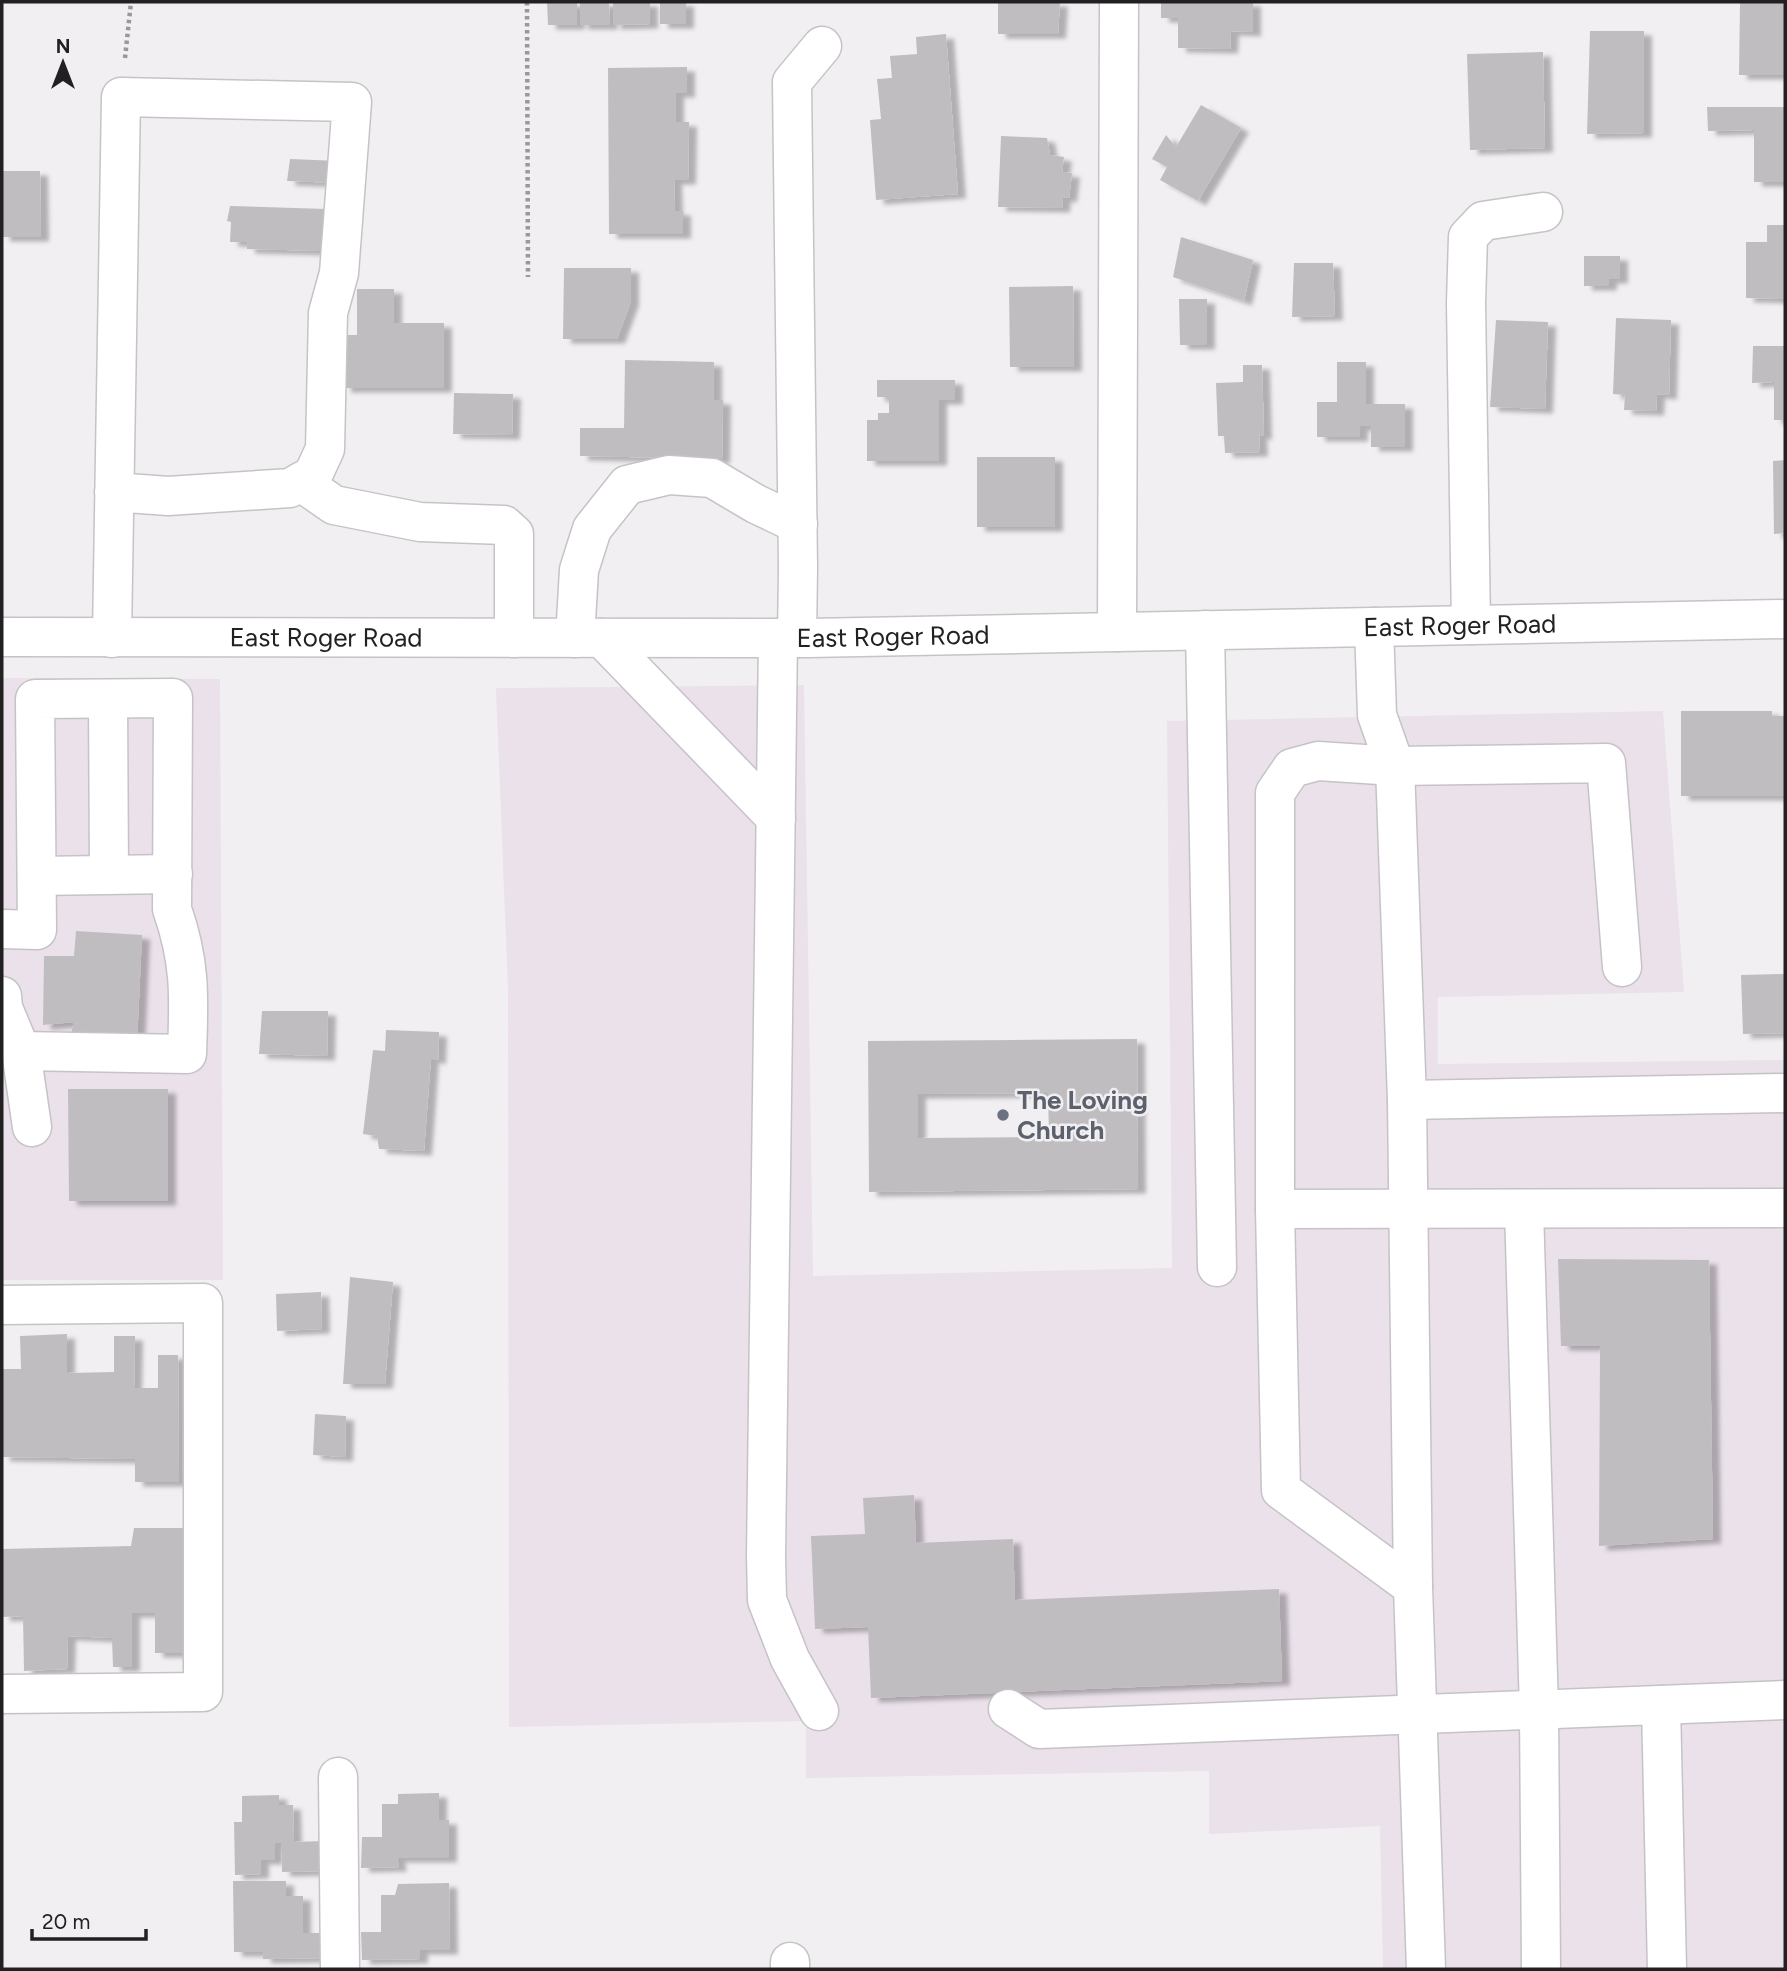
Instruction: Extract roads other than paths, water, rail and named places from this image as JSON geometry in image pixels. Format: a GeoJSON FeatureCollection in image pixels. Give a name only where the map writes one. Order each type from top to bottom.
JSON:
{"type":"FeatureCollection","features":[{"type":"Feature","properties":{"kind":"street"},"geometry":{"type":"LineString","coordinates":[[1117,632],[1119,2]]}},
{"type":"Feature","properties":{"kind":"street"},"geometry":{"type":"LineString","coordinates":[[819,1711],[790,1658],[767,1600],[766,1556],[776,818],[787,638],[798,524],[792,82],[822,46]]}},
{"type":"Feature","properties":{"kind":"street"},"geometry":{"type":"LineString","coordinates":[[112,638],[114,492],[121,97],[352,102],[340,273],[328,313],[326,449],[313,475],[290,488],[168,496],[114,492]]}},
{"type":"Feature","properties":{"kind":"street"},"geometry":{"type":"LineString","coordinates":[[1471,625],[1466,303],[1468,237],[1483,221],[1543,212]]}},
{"type":"Feature","properties":{"kind":"street"},"geometry":{"type":"LineString","coordinates":[[776,818],[589,638],[579,570],[592,528],[627,485],[669,475],[712,478],[756,504],[798,524]]}},
{"type":"Feature","properties":{"kind":"street"},"geometry":{"type":"LineString","coordinates":[[301,482],[334,505],[420,522],[504,525],[514,534],[514,638]]}},
{"type":"Feature","properties":{"kind":"street","name":"East Roger Road"},"geometry":{"type":"LineString","coordinates":[[2,637],[787,638],[1785,619]]}},
{"type":"Feature","properties":{"kind":"street"},"geometry":{"type":"LineString","coordinates":[[1374,627],[1377,715],[1395,766],[1407,1100],[1413,1587],[1426,1969]]}},
{"type":"Feature","properties":{"kind":"street"},"geometry":{"type":"LineString","coordinates":[[1205,630],[1217,1267]]}},
{"type":"Feature","properties":{"kind":"street"},"geometry":{"type":"LineString","coordinates":[[2,929],[37,930],[35,699],[173,698],[172,909],[183,940],[190,987],[187,1055],[22,1051]]}},
{"type":"Feature","properties":{"kind":"street"},"geometry":{"type":"LineString","coordinates":[[108,699],[109,874]]}},
{"type":"Feature","properties":{"kind":"street"},"geometry":{"type":"LineString","coordinates":[[1413,1587],[1281,1490],[1275,1209],[1275,793],[1292,768],[1318,761],[1395,766],[1606,763],[1622,967]]}},
{"type":"Feature","properties":{"kind":"street"},"geometry":{"type":"LineString","coordinates":[[37,876],[173,874]]}},
{"type":"Feature","properties":{"kind":"street"},"geometry":{"type":"LineString","coordinates":[[2,996],[3,1007],[22,1051],[32,1128]]}},
{"type":"Feature","properties":{"kind":"street"},"geometry":{"type":"LineString","coordinates":[[1407,1100],[1785,1093]]}},
{"type":"Feature","properties":{"kind":"street"},"geometry":{"type":"LineString","coordinates":[[1275,1209],[1785,1208]]}},
{"type":"Feature","properties":{"kind":"street"},"geometry":{"type":"LineString","coordinates":[[1524,1209],[1539,1710],[1541,1969]]}},
{"type":"Feature","properties":{"kind":"street"},"geometry":{"type":"LineString","coordinates":[[2,1305],[203,1303],[203,1692],[2,1693]]}},
{"type":"Feature","properties":{"kind":"street"},"geometry":{"type":"LineString","coordinates":[[1008,1709],[1039,1729],[1785,1700]]}},
{"type":"Feature","properties":{"kind":"street"},"geometry":{"type":"LineString","coordinates":[[1661,1706],[1667,1969]]}},
{"type":"Feature","properties":{"kind":"street"},"geometry":{"type":"LineString","coordinates":[[338,1777],[340,1969]]}},
{"type":"Feature","properties":{"kind":"place","name":"The Loving Church"},"geometry":{"type":"Point","coordinates":[1003,1115]}}]}
